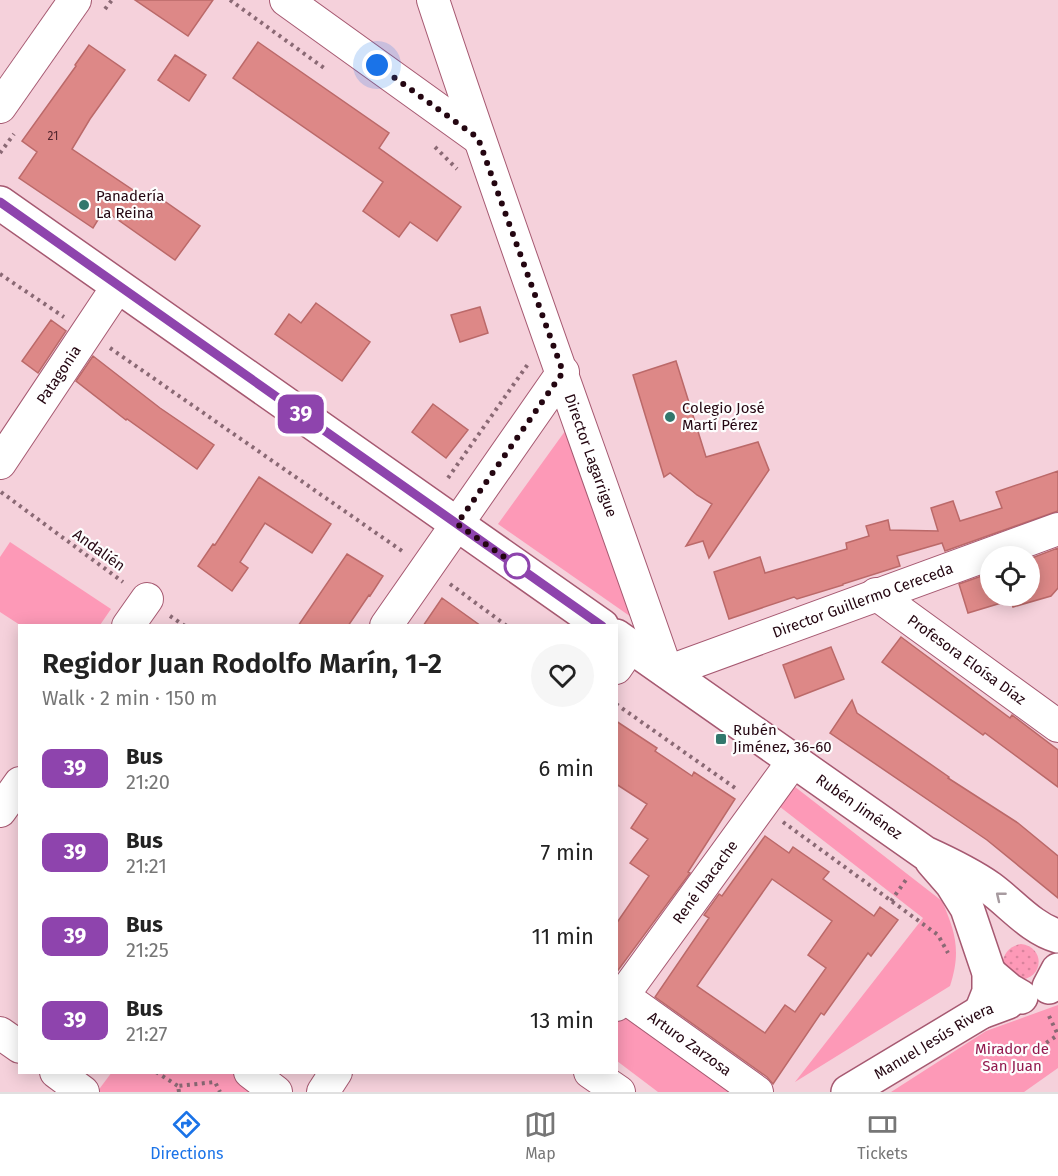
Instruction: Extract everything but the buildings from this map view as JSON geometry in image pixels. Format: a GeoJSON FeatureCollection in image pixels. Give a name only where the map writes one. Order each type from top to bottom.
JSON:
{"type":"FeatureCollection","features":[{"type":"Feature","properties":{"kind":"main road"},"geometry":{"type":"LineString","coordinates":[[0,202],[599,624]]}},
{"type":"Feature","properties":{"kind":"main road","name":"Rubén Jiménez"},"geometry":{"type":"LineString","coordinates":[[622,650],[667,672],[925,853],[958,868],[990,888],[1054,941]]}},
{"type":"Feature","properties":{"kind":"main road","name":"Rubén Jiménez"},"geometry":{"type":"LineString","coordinates":[[925,853],[952,884],[967,908],[989,973],[989,992],[981,1012]]}},
{"type":"Feature","properties":{"kind":"main road"},"geometry":{"type":"LineString","coordinates":[[989,973],[1009,990],[1047,984]]}},
{"type":"Feature","properties":{"kind":"main road","name":"Manuel Jesús Rivera"},"geometry":{"type":"LineString","coordinates":[[848,1092],[981,1012],[1047,984]]}},
{"type":"Feature","properties":{"kind":"street"},"geometry":{"type":"LineString","coordinates":[[0,107],[75,0]]}},
{"type":"Feature","properties":{"kind":"street"},"geometry":{"type":"LineString","coordinates":[[286,0],[478,138]]}},
{"type":"Feature","properties":{"kind":"street","name":"Director Lagarrigue"},"geometry":{"type":"LineString","coordinates":[[433,0],[478,138],[563,372],[667,672]]}},
{"type":"Feature","properties":{"kind":"street","name":"Patagonia"},"geometry":{"type":"LineString","coordinates":[[0,463],[118,286]]}},
{"type":"Feature","properties":{"kind":"street"},"geometry":{"type":"LineString","coordinates":[[387,624],[563,372]]}},
{"type":"Feature","properties":{"kind":"street","name":"Director Guillermo Cereceda"},"geometry":{"type":"LineString","coordinates":[[667,672],[1058,529]]}},
{"type":"Feature","properties":{"kind":"street","name":"Profesora Eloísa Díaz"},"geometry":{"type":"LineString","coordinates":[[876,594],[1058,726]]}},
{"type":"Feature","properties":{"kind":"street"},"geometry":{"type":"LineString","coordinates":[[129,624],[147,599]]}},
{"type":"Feature","properties":{"kind":"street","name":"René Ibacache"},"geometry":{"type":"LineString","coordinates":[[620,1001],[794,760]]}},
{"type":"Feature","properties":{"kind":"street"},"geometry":{"type":"LineString","coordinates":[[0,811],[18,786]]}},
{"type":"Feature","properties":{"kind":"street","name":"Arturo Zarzosa"},"geometry":{"type":"LineString","coordinates":[[620,1001],[757,1092]]}},
{"type":"Feature","properties":{"kind":"street"},"geometry":{"type":"LineString","coordinates":[[0,1033],[18,1046]]}},
{"type":"Feature","properties":{"kind":"street"},"geometry":{"type":"LineString","coordinates":[[253,1074],[276,1092]]}},
{"type":"Feature","properties":{"kind":"street"},"geometry":{"type":"LineString","coordinates":[[323,1092],[335,1074]]}},
{"type":"Feature","properties":{"kind":"street"},"geometry":{"type":"LineString","coordinates":[[593,1074],[619,1092]]}},
{"type":"Feature","properties":{"kind":"path"},"geometry":{"type":"LineString","coordinates":[[230,0],[333,74]]}},
{"type":"Feature","properties":{"kind":"path"},"geometry":{"type":"LineString","coordinates":[[426,140],[447,157],[463,177]]}},
{"type":"Feature","properties":{"kind":"path"},"geometry":{"type":"LineString","coordinates":[[0,274],[427,568],[504,624]]}},
{"type":"Feature","properties":{"kind":"path"},"geometry":{"type":"LineString","coordinates":[[448,478],[529,362]]}},
{"type":"Feature","properties":{"kind":"path","name":"Andalién"},"geometry":{"type":"LineString","coordinates":[[0,492],[182,624]]}},
{"type":"Feature","properties":{"kind":"path"},"geometry":{"type":"LineString","coordinates":[[618,705],[938,935],[953,962]]}},
{"type":"Feature","properties":{"kind":"path"},"geometry":{"type":"LineString","coordinates":[[1040,1047],[1058,1035]]}},
{"type":"Feature","properties":{"kind":"path"},"geometry":{"type":"LineString","coordinates":[[159,1074],[178,1086],[215,1082],[219,1092]]}},
{"type":"Feature","properties":{"kind":"path"},"geometry":{"type":"LineString","coordinates":[[178,1086],[179,1092]]}},
{"type":"Feature","properties":{"kind":"green space"},"geometry":{"type":"Polygon","coordinates":[[[568,427],[634,619],[498,524],[568,427]]]}},
{"type":"Feature","properties":{"kind":"green space"},"geometry":{"type":"Polygon","coordinates":[[[10,542],[111,609],[101,624],[18,624],[0,612],[0,557],[10,542]]]}},
{"type":"Feature","properties":{"kind":"green space"},"geometry":{"type":"Polygon","coordinates":[[[790,783],[942,901],[954,933],[956,953],[950,986],[795,1082],[923,918],[775,803],[790,783]]]}},
{"type":"Feature","properties":{"kind":"green space"},"geometry":{"type":"Polygon","coordinates":[[[1021,944],[1035,951],[1039,963],[1033,975],[1027,979],[1018,980],[1002,964],[1008,951],[1013,946],[1021,944]]]}},
{"type":"Feature","properties":{"kind":"green space","name":"Mirador de San Juan"},"geometry":{"type":"Polygon","coordinates":[[[1058,1005],[1058,1068],[1024,1092],[891,1092],[986,1031],[1058,1005]]]}},
{"type":"Feature","properties":{"kind":"green space"},"geometry":{"type":"Polygon","coordinates":[[[621,1015],[731,1092],[658,1092],[618,1062],[618,1020],[621,1015]]]}},
{"type":"Feature","properties":{"kind":"green space"},"geometry":{"type":"Polygon","coordinates":[[[110,1074],[245,1074],[270,1092],[97,1092],[110,1074]]]}},
{"type":"Feature","properties":{"kind":"bus line","name":"39"},"geometry":{"type":"LineString","coordinates":[[0,202],[599,624]]}},
{"type":"Feature","properties":{"kind":"place","name":"Panadería La Reina"},"geometry":{"type":"Point","coordinates":[84,205]}},
{"type":"Feature","properties":{"kind":"place","name":"Colegio José Martí Pérez"},"geometry":{"type":"Point","coordinates":[670,417]}},
{"type":"Feature","properties":{"kind":"place","name":"Rubén Jiménez, 36-60"},"geometry":{"type":"Point","coordinates":[721,739]}},
{"type":"Feature","properties":{"kind":"route"},"geometry":{"type":"LineString","coordinates":[[377,65],[478,138],[563,372],[457,524],[517,566]]}}]}
